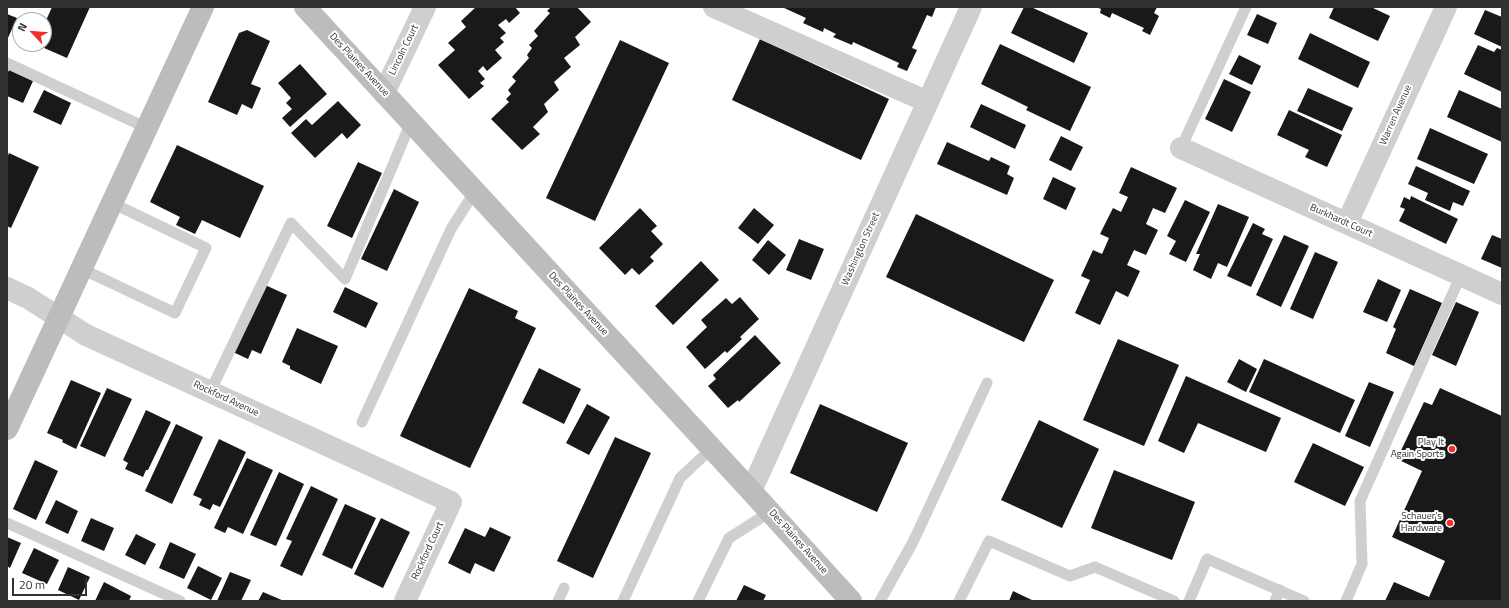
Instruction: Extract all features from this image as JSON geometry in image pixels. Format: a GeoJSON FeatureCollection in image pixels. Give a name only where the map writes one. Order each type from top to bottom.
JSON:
{"type":"FeatureCollection","features":[{"type":"Feature","properties":{"kind":"street"},"geometry":{"type":"LineString","coordinates":[[7,429],[203,7]]}},
{"type":"Feature","properties":{"kind":"street","name":"Des Plaines Avenue"},"geometry":{"type":"LineString","coordinates":[[305,7],[712,448],[851,601]]}},
{"type":"Feature","properties":{"kind":"street","name":"Lincoln Court"},"geometry":{"type":"LineString","coordinates":[[384,93],[425,7]]}},
{"type":"Feature","properties":{"kind":"street"},"geometry":{"type":"LineString","coordinates":[[714,7],[928,102]]}},
{"type":"Feature","properties":{"kind":"street","name":"Washington Street"},"geometry":{"type":"LineString","coordinates":[[751,491],[971,7]]}},
{"type":"Feature","properties":{"kind":"street","name":"Warren Avenue"},"geometry":{"type":"LineString","coordinates":[[1347,223],[1446,7]]}},
{"type":"Feature","properties":{"kind":"street","name":"Burkhardt Court"},"geometry":{"type":"LineString","coordinates":[[1180,148],[1502,294]]}},
{"type":"Feature","properties":{"kind":"street","name":"Rockford Avenue"},"geometry":{"type":"LineString","coordinates":[[7,288],[28,298],[86,335],[450,502]]}},
{"type":"Feature","properties":{"kind":"street","name":"Rockford Court"},"geometry":{"type":"LineString","coordinates":[[405,601],[450,502]]}},
{"type":"Feature","properties":{"kind":"lane"},"geometry":{"type":"LineString","coordinates":[[1180,148],[1246,7]]}},
{"type":"Feature","properties":{"kind":"lane"},"geometry":{"type":"LineString","coordinates":[[7,63],[147,128]]}},
{"type":"Feature","properties":{"kind":"lane"},"geometry":{"type":"LineString","coordinates":[[210,392],[291,224],[345,279],[411,122]]}},
{"type":"Feature","properties":{"kind":"lane"},"geometry":{"type":"LineString","coordinates":[[362,422],[451,228],[475,191]]}},
{"type":"Feature","properties":{"kind":"lane"},"geometry":{"type":"LineString","coordinates":[[82,269],[175,313],[206,248],[112,203]]}},
{"type":"Feature","properties":{"kind":"lane"},"geometry":{"type":"LineString","coordinates":[[1346,601],[1362,564],[1360,501],[1461,275]]}},
{"type":"Feature","properties":{"kind":"lane"},"geometry":{"type":"LineString","coordinates":[[880,601],[913,542],[987,383]]}},
{"type":"Feature","properties":{"kind":"lane"},"geometry":{"type":"LineString","coordinates":[[623,601],[680,478],[712,448]]}},
{"type":"Feature","properties":{"kind":"lane"},"geometry":{"type":"LineString","coordinates":[[698,601],[729,538],[770,512]]}},
{"type":"Feature","properties":{"kind":"lane"},"geometry":{"type":"LineString","coordinates":[[7,523],[180,601]]}},
{"type":"Feature","properties":{"kind":"lane"},"geometry":{"type":"LineString","coordinates":[[959,601],[989,541],[1070,576],[1094,567],[1174,601]]}},
{"type":"Feature","properties":{"kind":"lane"},"geometry":{"type":"LineString","coordinates":[[1189,601],[1208,559],[1304,601]]}},
{"type":"Feature","properties":{"kind":"lane"},"geometry":{"type":"LineString","coordinates":[[558,601],[564,588]]}},
{"type":"Feature","properties":{"kind":"lane"},"geometry":{"type":"LineString","coordinates":[[1275,601],[1280,590]]}},
{"type":"Feature","properties":{"kind":"building"},"geometry":{"type":"Polygon","coordinates":[[[52,7],[90,7],[67,58],[52,51],[52,12],[50,12],[52,7]]]}},
{"type":"Feature","properties":{"kind":"building"},"geometry":{"type":"Polygon","coordinates":[[[476,7],[515,7],[520,13],[509,23],[506,19],[498,25],[506,33],[500,38],[504,42],[495,50],[502,58],[487,71],[483,66],[478,71],[485,79],[480,83],[484,86],[469,99],[438,65],[455,50],[448,43],[466,27],[461,21],[476,7]]]}},
{"type":"Feature","properties":{"kind":"building"},"geometry":{"type":"Polygon","coordinates":[[[551,7],[577,7],[591,22],[575,37],[580,45],[564,58],[571,67],[554,82],[559,90],[544,104],[548,112],[533,127],[540,134],[522,150],[491,119],[509,102],[506,99],[511,94],[508,90],[516,81],[512,77],[529,58],[527,55],[532,48],[529,45],[538,36],[534,31],[550,13],[547,11],[551,7]]]}},
{"type":"Feature","properties":{"kind":"building"},"geometry":{"type":"Polygon","coordinates":[[[782,7],[936,7],[932,17],[927,15],[912,48],[917,50],[907,71],[897,67],[899,63],[853,42],[852,45],[833,37],[836,34],[824,28],[823,32],[803,23],[806,18],[782,7]]]}},
{"type":"Feature","properties":{"kind":"building"},"geometry":{"type":"Polygon","coordinates":[[[1024,7],[1031,7],[1088,33],[1074,63],[1011,33],[1024,7]]]}},
{"type":"Feature","properties":{"kind":"building"},"geometry":{"type":"Polygon","coordinates":[[[1096,7],[1157,7],[1154,13],[1159,16],[1150,35],[1142,31],[1144,28],[1112,13],[1110,18],[1100,13],[1101,9],[1096,7]]]}},
{"type":"Feature","properties":{"kind":"building"},"geometry":{"type":"Polygon","coordinates":[[[1334,7],[1371,7],[1390,16],[1378,41],[1329,18],[1334,7]]]}},
{"type":"Feature","properties":{"kind":"building"},"geometry":{"type":"Polygon","coordinates":[[[1485,10],[1502,17],[1502,47],[1474,34],[1485,10]]]}},
{"type":"Feature","properties":{"kind":"building"},"geometry":{"type":"Polygon","coordinates":[[[7,14],[12,16],[12,29],[7,40],[7,14]]]}},
{"type":"Feature","properties":{"kind":"building"},"geometry":{"type":"Polygon","coordinates":[[[1257,14],[1277,23],[1268,44],[1247,35],[1257,14]]]}},
{"type":"Feature","properties":{"kind":"building"},"geometry":{"type":"Polygon","coordinates":[[[247,30],[270,41],[251,84],[261,88],[252,109],[242,104],[237,115],[208,102],[239,33],[247,30]]]}},
{"type":"Feature","properties":{"kind":"building"},"geometry":{"type":"Polygon","coordinates":[[[1310,33],[1370,62],[1358,88],[1298,59],[1310,33]]]}},
{"type":"Feature","properties":{"kind":"building"},"geometry":{"type":"Polygon","coordinates":[[[760,39],[889,99],[861,160],[732,100],[760,39]]]}},
{"type":"Feature","properties":{"kind":"building"},"geometry":{"type":"Polygon","coordinates":[[[620,40],[669,63],[595,221],[546,198],[620,40]]]}},
{"type":"Feature","properties":{"kind":"building"},"geometry":{"type":"Polygon","coordinates":[[[1000,44],[1091,87],[1070,131],[1026,110],[1028,107],[981,84],[1000,44]]]}},
{"type":"Feature","properties":{"kind":"building"},"geometry":{"type":"Polygon","coordinates":[[[1478,45],[1494,52],[1497,48],[1502,50],[1502,92],[1464,74],[1478,45]]]}},
{"type":"Feature","properties":{"kind":"building"},"geometry":{"type":"Polygon","coordinates":[[[1239,55],[1261,66],[1252,85],[1229,74],[1239,55]]]}},
{"type":"Feature","properties":{"kind":"building"},"geometry":{"type":"Polygon","coordinates":[[[300,64],[327,94],[290,127],[282,118],[292,109],[286,103],[291,98],[278,83],[300,64]]]}},
{"type":"Feature","properties":{"kind":"building"},"geometry":{"type":"Polygon","coordinates":[[[9,70],[33,81],[23,103],[7,96],[7,74],[9,70]]]}},
{"type":"Feature","properties":{"kind":"building"},"geometry":{"type":"Polygon","coordinates":[[[1224,79],[1251,92],[1232,132],[1205,119],[1224,79]]]}},
{"type":"Feature","properties":{"kind":"building"},"geometry":{"type":"Polygon","coordinates":[[[1308,88],[1353,108],[1342,131],[1297,111],[1308,88]]]}},
{"type":"Feature","properties":{"kind":"building"},"geometry":{"type":"Polygon","coordinates":[[[44,90],[71,103],[61,125],[33,112],[44,90]]]}},
{"type":"Feature","properties":{"kind":"building"},"geometry":{"type":"Polygon","coordinates":[[[1459,90],[1502,109],[1502,142],[1447,117],[1459,90]]]}},
{"type":"Feature","properties":{"kind":"building"},"geometry":{"type":"Polygon","coordinates":[[[338,101],[361,125],[347,139],[342,133],[315,158],[291,133],[306,119],[312,125],[338,101]]]}},
{"type":"Feature","properties":{"kind":"building"},"geometry":{"type":"Polygon","coordinates":[[[981,104],[1026,125],[1015,149],[970,127],[981,104]]]}},
{"type":"Feature","properties":{"kind":"building"},"geometry":{"type":"Polygon","coordinates":[[[1289,110],[1342,135],[1327,167],[1305,157],[1309,150],[1277,135],[1289,110]]]}},
{"type":"Feature","properties":{"kind":"building"},"geometry":{"type":"Polygon","coordinates":[[[1430,128],[1488,154],[1474,184],[1417,159],[1430,128]]]}},
{"type":"Feature","properties":{"kind":"building"},"geometry":{"type":"Polygon","coordinates":[[[1061,136],[1083,147],[1071,171],[1049,160],[1061,136]]]}},
{"type":"Feature","properties":{"kind":"building"},"geometry":{"type":"Polygon","coordinates":[[[947,142],[989,161],[991,157],[1010,166],[1007,174],[1014,178],[1007,195],[937,164],[947,142]]]}},
{"type":"Feature","properties":{"kind":"building"},"geometry":{"type":"Polygon","coordinates":[[[177,145],[264,186],[240,238],[202,220],[195,234],[176,225],[180,217],[150,202],[177,145]]]}},
{"type":"Feature","properties":{"kind":"building"},"geometry":{"type":"Polygon","coordinates":[[[9,153],[39,167],[11,228],[7,226],[7,158],[9,153]]]}},
{"type":"Feature","properties":{"kind":"building"},"geometry":{"type":"Polygon","coordinates":[[[358,162],[382,173],[352,238],[327,226],[358,162]]]}},
{"type":"Feature","properties":{"kind":"building"},"geometry":{"type":"Polygon","coordinates":[[[1416,166],[1470,191],[1463,206],[1453,202],[1450,211],[1425,200],[1428,193],[1408,184],[1416,166]]]}},
{"type":"Feature","properties":{"kind":"building"},"geometry":{"type":"Polygon","coordinates":[[[1131,167],[1177,188],[1165,213],[1153,208],[1146,224],[1158,230],[1146,255],[1134,250],[1127,265],[1140,271],[1128,297],[1116,291],[1100,325],[1075,313],[1090,280],[1081,276],[1093,250],[1102,254],[1109,238],[1100,234],[1113,208],[1121,212],[1128,197],[1119,193],[1131,167]]]}},
{"type":"Feature","properties":{"kind":"building"},"geometry":{"type":"Polygon","coordinates":[[[1053,177],[1076,188],[1066,210],[1043,199],[1053,177]]]}},
{"type":"Feature","properties":{"kind":"building"},"geometry":{"type":"Polygon","coordinates":[[[394,189],[419,202],[387,271],[361,259],[394,189]]]}},
{"type":"Feature","properties":{"kind":"building"},"geometry":{"type":"Polygon","coordinates":[[[1411,196],[1458,219],[1446,244],[1399,221],[1405,209],[1400,207],[1404,197],[1410,200],[1411,196]]]}},
{"type":"Feature","properties":{"kind":"building"},"geometry":{"type":"Polygon","coordinates":[[[1185,200],[1210,212],[1186,262],[1169,254],[1176,241],[1167,236],[1185,200]]]}},
{"type":"Feature","properties":{"kind":"building"},"geometry":{"type":"Polygon","coordinates":[[[1218,204],[1249,217],[1227,267],[1218,263],[1211,279],[1193,270],[1200,254],[1196,254],[1218,204]]]}},
{"type":"Feature","properties":{"kind":"building"},"geometry":{"type":"Polygon","coordinates":[[[640,208],[657,226],[651,231],[663,244],[650,257],[654,261],[639,275],[632,268],[625,275],[599,248],[640,208]]]}},
{"type":"Feature","properties":{"kind":"building"},"geometry":{"type":"Polygon","coordinates":[[[754,208],[774,225],[758,244],[738,228],[754,208]]]}},
{"type":"Feature","properties":{"kind":"building"},"geometry":{"type":"Polygon","coordinates":[[[916,214],[1054,280],[1024,342],[886,277],[916,214]]]}},
{"type":"Feature","properties":{"kind":"building"},"geometry":{"type":"Polygon","coordinates":[[[1253,223],[1265,229],[1262,234],[1273,239],[1251,287],[1227,276],[1253,223]]]}},
{"type":"Feature","properties":{"kind":"building"},"geometry":{"type":"Polygon","coordinates":[[[1284,235],[1309,246],[1281,307],[1256,295],[1284,235]]]}},
{"type":"Feature","properties":{"kind":"building"},"geometry":{"type":"Polygon","coordinates":[[[1492,235],[1502,239],[1502,268],[1481,259],[1492,235]]]}},
{"type":"Feature","properties":{"kind":"building"},"geometry":{"type":"Polygon","coordinates":[[[799,239],[824,249],[811,280],[786,270],[799,239]]]}},
{"type":"Feature","properties":{"kind":"building"},"geometry":{"type":"Polygon","coordinates":[[[768,240],[786,255],[769,275],[752,260],[768,240]]]}},
{"type":"Feature","properties":{"kind":"building"},"geometry":{"type":"Polygon","coordinates":[[[1315,252],[1338,262],[1313,319],[1290,309],[1315,252]]]}},
{"type":"Feature","properties":{"kind":"building"},"geometry":{"type":"Polygon","coordinates":[[[701,261],[719,280],[673,325],[655,306],[701,261]]]}},
{"type":"Feature","properties":{"kind":"building"},"geometry":{"type":"Polygon","coordinates":[[[1378,279],[1401,290],[1387,322],[1363,312],[1378,279]]]}},
{"type":"Feature","properties":{"kind":"building"},"geometry":{"type":"Polygon","coordinates":[[[263,284],[287,295],[261,354],[252,350],[248,359],[233,352],[263,284]]]}},
{"type":"Feature","properties":{"kind":"building"},"geometry":{"type":"Polygon","coordinates":[[[345,287],[378,303],[366,328],[333,312],[345,287]]]}},
{"type":"Feature","properties":{"kind":"building"},"geometry":{"type":"Polygon","coordinates":[[[469,288],[518,311],[515,318],[536,328],[470,468],[400,436],[469,288]]]}},
{"type":"Feature","properties":{"kind":"building"},"geometry":{"type":"Polygon","coordinates":[[[1410,289],[1442,303],[1414,366],[1386,353],[1396,329],[1393,327],[1410,289]]]}},
{"type":"Feature","properties":{"kind":"building"},"geometry":{"type":"Polygon","coordinates":[[[740,297],[759,319],[740,337],[742,339],[727,353],[725,351],[705,369],[686,347],[707,327],[701,320],[726,298],[732,304],[740,297]]]}},
{"type":"Feature","properties":{"kind":"building"},"geometry":{"type":"Polygon","coordinates":[[[1456,302],[1479,312],[1456,366],[1432,355],[1456,302]]]}},
{"type":"Feature","properties":{"kind":"building"},"geometry":{"type":"Polygon","coordinates":[[[297,328],[338,346],[321,384],[290,369],[290,366],[282,362],[297,328]]]}},
{"type":"Feature","properties":{"kind":"building"},"geometry":{"type":"Polygon","coordinates":[[[755,335],[781,363],[739,402],[738,400],[728,408],[708,386],[716,379],[713,375],[755,335]]]}},
{"type":"Feature","properties":{"kind":"building"},"geometry":{"type":"Polygon","coordinates":[[[1118,339],[1179,365],[1144,446],[1083,420],[1118,339]]]}},
{"type":"Feature","properties":{"kind":"building"},"geometry":{"type":"Polygon","coordinates":[[[1239,359],[1257,369],[1246,392],[1227,382],[1239,359]]]}},
{"type":"Feature","properties":{"kind":"building"},"geometry":{"type":"Polygon","coordinates":[[[1264,359],[1355,400],[1340,433],[1249,392],[1264,359]]]}},
{"type":"Feature","properties":{"kind":"building"},"geometry":{"type":"Polygon","coordinates":[[[539,368],[581,389],[564,424],[522,403],[539,368]]]}},
{"type":"Feature","properties":{"kind":"building"},"geometry":{"type":"Polygon","coordinates":[[[1186,376],[1281,418],[1266,452],[1198,423],[1184,453],[1158,441],[1186,376]]]}},
{"type":"Feature","properties":{"kind":"building"},"geometry":{"type":"Polygon","coordinates":[[[71,380],[101,393],[76,449],[62,442],[63,440],[47,433],[71,380]]]}},
{"type":"Feature","properties":{"kind":"building"},"geometry":{"type":"Polygon","coordinates":[[[1369,382],[1394,392],[1370,447],[1345,436],[1369,382]]]}},
{"type":"Feature","properties":{"kind":"building"},"geometry":{"type":"Polygon","coordinates":[[[107,388],[132,399],[105,457],[80,446],[107,388]]]}},
{"type":"Feature","properties":{"kind":"building"},"geometry":{"type":"Polygon","coordinates":[[[1440,388],[1502,416],[1502,601],[1385,601],[1394,582],[1429,597],[1445,561],[1392,537],[1422,471],[1397,459],[1424,402],[1432,405],[1440,388]]]}},
{"type":"Feature","properties":{"kind":"building"},"geometry":{"type":"Polygon","coordinates":[[[587,404],[610,417],[589,455],[566,443],[587,404]]]}},
{"type":"Feature","properties":{"kind":"building"},"geometry":{"type":"Polygon","coordinates":[[[820,404],[908,443],[877,512],[790,473],[820,404]]]}},
{"type":"Feature","properties":{"kind":"building"},"geometry":{"type":"Polygon","coordinates":[[[146,410],[171,422],[148,470],[146,470],[143,477],[125,469],[128,463],[123,460],[146,410]]]}},
{"type":"Feature","properties":{"kind":"building"},"geometry":{"type":"Polygon","coordinates":[[[1039,420],[1099,449],[1062,528],[1001,500],[1039,420]]]}},
{"type":"Feature","properties":{"kind":"building"},"geometry":{"type":"Polygon","coordinates":[[[176,424],[203,437],[172,504],[145,491],[176,424]]]}},
{"type":"Feature","properties":{"kind":"building"},"geometry":{"type":"Polygon","coordinates":[[[615,437],[651,453],[593,578],[557,561],[615,437]]]}},
{"type":"Feature","properties":{"kind":"building"},"geometry":{"type":"Polygon","coordinates":[[[219,439],[246,452],[220,507],[213,504],[210,510],[199,505],[202,499],[193,495],[219,439]]]}},
{"type":"Feature","properties":{"kind":"building"},"geometry":{"type":"Polygon","coordinates":[[[1313,443],[1364,467],[1345,506],[1294,482],[1313,443]]]}},
{"type":"Feature","properties":{"kind":"building"},"geometry":{"type":"Polygon","coordinates":[[[247,458],[273,470],[243,534],[228,527],[225,533],[214,528],[247,458]]]}},
{"type":"Feature","properties":{"kind":"building"},"geometry":{"type":"Polygon","coordinates":[[[35,460],[58,471],[36,520],[13,509],[35,460]]]}},
{"type":"Feature","properties":{"kind":"building"},"geometry":{"type":"Polygon","coordinates":[[[1114,470],[1195,502],[1172,560],[1091,528],[1114,470]]]}},
{"type":"Feature","properties":{"kind":"building"},"geometry":{"type":"Polygon","coordinates":[[[279,472],[304,484],[276,546],[250,535],[279,472]]]}},
{"type":"Feature","properties":{"kind":"building"},"geometry":{"type":"Polygon","coordinates":[[[311,486],[338,499],[302,576],[280,566],[292,541],[286,539],[311,486]]]}},
{"type":"Feature","properties":{"kind":"building"},"geometry":{"type":"Polygon","coordinates":[[[56,500],[78,511],[68,534],[45,523],[56,500]]]}},
{"type":"Feature","properties":{"kind":"building"},"geometry":{"type":"Polygon","coordinates":[[[345,504],[376,518],[352,569],[322,555],[345,504]]]}},
{"type":"Feature","properties":{"kind":"building"},"geometry":{"type":"Polygon","coordinates":[[[91,518],[114,528],[104,551],[81,541],[91,518]]]}},
{"type":"Feature","properties":{"kind":"building"},"geometry":{"type":"Polygon","coordinates":[[[381,518],[410,532],[383,588],[354,574],[381,518]]]}},
{"type":"Feature","properties":{"kind":"building"},"geometry":{"type":"Polygon","coordinates":[[[490,527],[511,537],[494,572],[475,563],[470,574],[448,563],[465,528],[485,537],[490,527]]]}},
{"type":"Feature","properties":{"kind":"building"},"geometry":{"type":"Polygon","coordinates":[[[136,534],[156,544],[145,565],[125,555],[136,534]]]}},
{"type":"Feature","properties":{"kind":"building"},"geometry":{"type":"Polygon","coordinates":[[[7,537],[21,543],[10,568],[7,566],[7,537]]]}},
{"type":"Feature","properties":{"kind":"building"},"geometry":{"type":"Polygon","coordinates":[[[170,542],[196,554],[184,579],[159,568],[170,542]]]}},
{"type":"Feature","properties":{"kind":"building"},"geometry":{"type":"Polygon","coordinates":[[[34,548],[59,560],[47,584],[22,573],[34,548]]]}},
{"type":"Feature","properties":{"kind":"building"},"geometry":{"type":"Polygon","coordinates":[[[198,566],[222,578],[211,600],[187,588],[198,566]]]}},
{"type":"Feature","properties":{"kind":"building"},"geometry":{"type":"Polygon","coordinates":[[[68,567],[90,577],[79,600],[58,590],[68,567]]]}},
{"type":"Feature","properties":{"kind":"building"},"geometry":{"type":"Polygon","coordinates":[[[230,572],[251,580],[241,601],[217,601],[230,572]]]}},
{"type":"Feature","properties":{"kind":"building"},"geometry":{"type":"Polygon","coordinates":[[[104,582],[131,596],[129,601],[95,601],[104,582]]]}},
{"type":"Feature","properties":{"kind":"building"},"geometry":{"type":"Polygon","coordinates":[[[744,585],[766,595],[763,601],[736,601],[744,585]]]}},
{"type":"Feature","properties":{"kind":"building"},"geometry":{"type":"Polygon","coordinates":[[[1013,591],[1034,601],[1009,601],[1013,591]]]}},
{"type":"Feature","properties":{"kind":"building"},"geometry":{"type":"Polygon","coordinates":[[[263,592],[284,601],[258,601],[263,592]]]}},
{"type":"Feature","properties":{"kind":"place","name":"Play It Again Sports"},"geometry":{"type":"Point","coordinates":[1452,449]}},
{"type":"Feature","properties":{"kind":"place","name":"Schauer's Hardware"},"geometry":{"type":"Point","coordinates":[1450,523]}}]}
